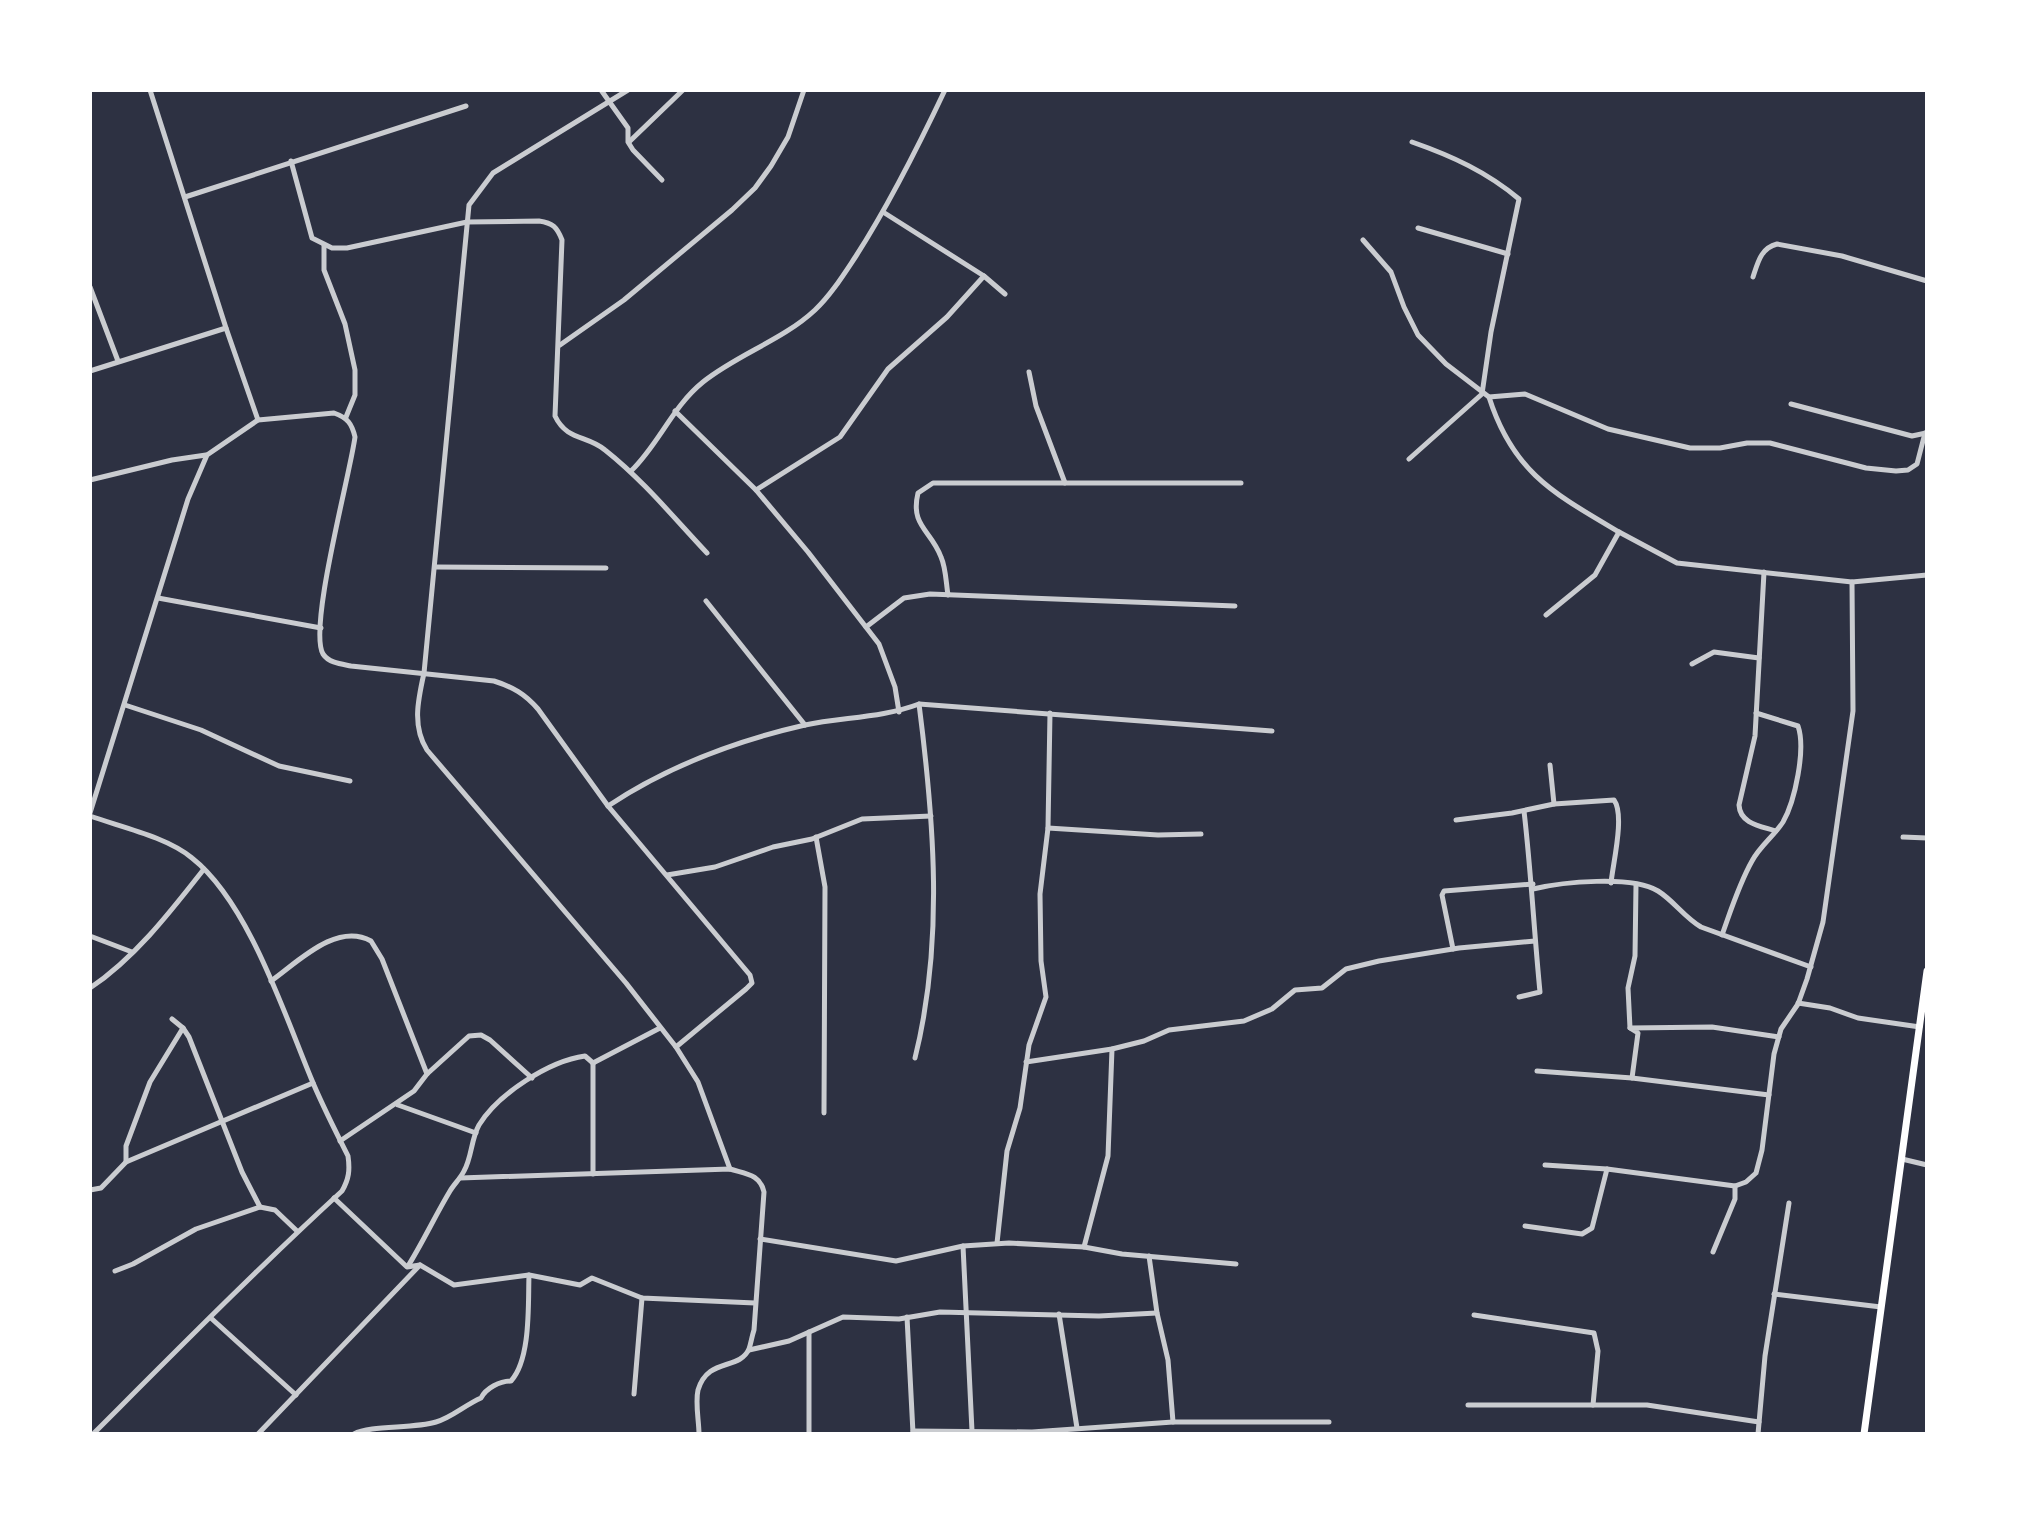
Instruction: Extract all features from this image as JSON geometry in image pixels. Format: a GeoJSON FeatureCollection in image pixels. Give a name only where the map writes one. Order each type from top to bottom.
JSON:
{"type":"FeatureCollection","features":[{"type":"Feature","properties":{"kind":"main road"},"geometry":{"type":"LineString","coordinates":[[1864,1434],[1927,971]]}},
{"type":"Feature","properties":{"kind":"street"},"geometry":{"type":"LineString","coordinates":[[150,90],[258,420]]}},
{"type":"Feature","properties":{"kind":"street"},"geometry":{"type":"LineString","coordinates":[[601,90],[628,128],[628,142],[662,180]]}},
{"type":"Feature","properties":{"kind":"street"},"geometry":{"type":"LineString","coordinates":[[628,90],[610,104],[493,173],[469,205],[418,735],[427,750],[626,983],[676,1047],[698,1082],[730,1169]]}},
{"type":"Feature","properties":{"kind":"street"},"geometry":{"type":"LineString","coordinates":[[628,142],[683,90]]}},
{"type":"Feature","properties":{"kind":"street"},"geometry":{"type":"LineString","coordinates":[[559,345],[624,300],[755,188],[788,137],[804,90]]}},
{"type":"Feature","properties":{"kind":"street"},"geometry":{"type":"LineString","coordinates":[[631,471],[648,452],[675,411],[702,383],[740,357],[796,326],[818,308],[848,268],[883,212],[945,90]]}},
{"type":"Feature","properties":{"kind":"street"},"geometry":{"type":"LineString","coordinates":[[185,197],[466,106]]}},
{"type":"Feature","properties":{"kind":"street"},"geometry":{"type":"LineString","coordinates":[[1409,459],[1482,394],[1491,332],[1519,199],[1508,188],[1453,156],[1412,142]]}},
{"type":"Feature","properties":{"kind":"street"},"geometry":{"type":"LineString","coordinates":[[291,161],[312,238],[324,245],[347,248],[467,222],[539,221],[556,227],[562,240],[554,397],[555,416],[560,427],[600,446],[631,471],[707,553]]}},
{"type":"Feature","properties":{"kind":"street"},"geometry":{"type":"LineString","coordinates":[[883,212],[984,276],[1005,294]]}},
{"type":"Feature","properties":{"kind":"street"},"geometry":{"type":"LineString","coordinates":[[1418,228],[1508,254]]}},
{"type":"Feature","properties":{"kind":"street"},"geometry":{"type":"LineString","coordinates":[[1363,240],[1391,272],[1418,335],[1446,364],[1489,397],[1525,394],[1608,429],[1690,448],[1770,443],[1881,470],[1908,470],[1914,467],[1926,433]]}},
{"type":"Feature","properties":{"kind":"street"},"geometry":{"type":"LineString","coordinates":[[1753,277],[1761,254],[1769,246],[1777,244],[1842,256],[1927,281]]}},
{"type":"Feature","properties":{"kind":"street"},"geometry":{"type":"LineString","coordinates":[[324,245],[324,270],[345,324],[355,370],[355,395],[346,417]]}},
{"type":"Feature","properties":{"kind":"street"},"geometry":{"type":"LineString","coordinates":[[756,490],[840,437],[888,369],[947,317],[984,276]]}},
{"type":"Feature","properties":{"kind":"street"},"geometry":{"type":"LineString","coordinates":[[90,287],[118,361]]}},
{"type":"Feature","properties":{"kind":"street"},"geometry":{"type":"LineString","coordinates":[[90,371],[226,328]]}},
{"type":"Feature","properties":{"kind":"street"},"geometry":{"type":"LineString","coordinates":[[1029,372],[1036,406],[1065,483]]}},
{"type":"Feature","properties":{"kind":"street"},"geometry":{"type":"LineString","coordinates":[[1489,397],[1498,423],[1533,477],[1571,504],[1677,563],[1852,582],[1927,575]]}},
{"type":"Feature","properties":{"kind":"street"},"geometry":{"type":"LineString","coordinates":[[1791,404],[1912,436],[1926,433]]}},
{"type":"Feature","properties":{"kind":"street"},"geometry":{"type":"LineString","coordinates":[[675,411],[756,490],[879,644],[888,662],[899,712]]}},
{"type":"Feature","properties":{"kind":"street"},"geometry":{"type":"LineString","coordinates":[[90,480],[172,460],[207,455],[258,420],[334,413],[346,417],[355,437],[335,528],[321,628],[320,644],[324,655],[332,662],[494,681],[526,695],[608,806],[750,975],[752,983],[676,1047]]}},
{"type":"Feature","properties":{"kind":"street"},"geometry":{"type":"LineString","coordinates":[[93,1434],[334,1198],[348,1180],[350,1168],[348,1156],[313,1083],[271,981],[226,897],[192,857],[174,846],[90,815],[188,499],[207,455]]}},
{"type":"Feature","properties":{"kind":"street"},"geometry":{"type":"LineString","coordinates":[[948,595],[941,555],[920,525],[914,507],[918,493],[933,483],[1241,483]]}},
{"type":"Feature","properties":{"kind":"street"},"geometry":{"type":"LineString","coordinates":[[1546,615],[1595,575],[1619,532]]}},
{"type":"Feature","properties":{"kind":"street"},"geometry":{"type":"LineString","coordinates":[[435,567],[606,568]]}},
{"type":"Feature","properties":{"kind":"street"},"geometry":{"type":"LineString","coordinates":[[1764,572],[1755,736],[1740,812],[1747,821],[1776,831]]}},
{"type":"Feature","properties":{"kind":"street"},"geometry":{"type":"LineString","coordinates":[[1545,1165],[1607,1169],[1735,1186],[1756,1173],[1779,1037],[1798,1003],[1823,922],[1853,711],[1852,582]]}},
{"type":"Feature","properties":{"kind":"street"},"geometry":{"type":"LineString","coordinates":[[866,627],[904,598],[948,595],[1235,606]]}},
{"type":"Feature","properties":{"kind":"street"},"geometry":{"type":"LineString","coordinates":[[158,598],[321,628]]}},
{"type":"Feature","properties":{"kind":"street"},"geometry":{"type":"LineString","coordinates":[[706,601],[805,725]]}},
{"type":"Feature","properties":{"kind":"street"},"geometry":{"type":"LineString","coordinates":[[1692,664],[1714,652],[1759,658]]}},
{"type":"Feature","properties":{"kind":"street"},"geometry":{"type":"LineString","coordinates":[[608,806],[642,783],[708,753],[805,725],[899,712],[919,704],[1272,731]]}},
{"type":"Feature","properties":{"kind":"street"},"geometry":{"type":"LineString","coordinates":[[915,1058],[925,1017],[933,948],[931,816],[919,704]]}},
{"type":"Feature","properties":{"kind":"street"},"geometry":{"type":"LineString","coordinates":[[125,705],[201,730],[279,766],[350,781]]}},
{"type":"Feature","properties":{"kind":"street"},"geometry":{"type":"LineString","coordinates":[[997,1243],[1007,1151],[1020,1108],[1026,1062],[1046,997],[1040,894],[1048,828],[1050,713]]}},
{"type":"Feature","properties":{"kind":"street"},"geometry":{"type":"LineString","coordinates":[[1722,935],[1751,862],[1776,831],[1794,797],[1800,731],[1793,723],[1756,713]]}},
{"type":"Feature","properties":{"kind":"street"},"geometry":{"type":"LineString","coordinates":[[1550,765],[1554,804]]}},
{"type":"Feature","properties":{"kind":"street"},"geometry":{"type":"LineString","coordinates":[[1456,820],[1554,804],[1614,800],[1619,818],[1611,883]]}},
{"type":"Feature","properties":{"kind":"street"},"geometry":{"type":"LineString","coordinates":[[1519,997],[1540,992],[1524,811]]}},
{"type":"Feature","properties":{"kind":"street"},"geometry":{"type":"LineString","coordinates":[[667,875],[715,867],[773,847],[816,837],[862,819],[931,816]]}},
{"type":"Feature","properties":{"kind":"street"},"geometry":{"type":"LineString","coordinates":[[1048,828],[1158,835],[1201,834]]}},
{"type":"Feature","properties":{"kind":"street"},"geometry":{"type":"LineString","coordinates":[[816,837],[825,887],[824,1113]]}},
{"type":"Feature","properties":{"kind":"street"},"geometry":{"type":"LineString","coordinates":[[1903,837],[1927,838]]}},
{"type":"Feature","properties":{"kind":"street"},"geometry":{"type":"LineString","coordinates":[[90,988],[132,952],[204,869]]}},
{"type":"Feature","properties":{"kind":"street"},"geometry":{"type":"LineString","coordinates":[[1453,949],[1442,895],[1444,891],[1569,882],[1611,883],[1654,888],[1701,927],[1811,967]]}},
{"type":"Feature","properties":{"kind":"street"},"geometry":{"type":"LineString","coordinates":[[1630,1028],[1628,988],[1635,956],[1636,885]]}},
{"type":"Feature","properties":{"kind":"street"},"geometry":{"type":"LineString","coordinates":[[271,981],[330,940],[347,935],[371,941],[382,959],[427,1074]]}},
{"type":"Feature","properties":{"kind":"street"},"geometry":{"type":"LineString","coordinates":[[90,936],[132,952]]}},
{"type":"Feature","properties":{"kind":"street"},"geometry":{"type":"LineString","coordinates":[[1026,1062],[1112,1049],[1144,1041],[1169,1030],[1244,1021],[1272,1009],[1295,990],[1322,988],[1351,967],[1453,949],[1535,941]]}},
{"type":"Feature","properties":{"kind":"street"},"geometry":{"type":"LineString","coordinates":[[1798,1003],[1830,1008],[1858,1018],[1920,1027]]}},
{"type":"Feature","properties":{"kind":"street"},"geometry":{"type":"LineString","coordinates":[[172,1019],[183,1028],[260,1207]]}},
{"type":"Feature","properties":{"kind":"street"},"geometry":{"type":"LineString","coordinates":[[1630,1028],[1712,1027],[1779,1037]]}},
{"type":"Feature","properties":{"kind":"street"},"geometry":{"type":"LineString","coordinates":[[126,1162],[126,1146],[150,1082],[183,1028]]}},
{"type":"Feature","properties":{"kind":"street"},"geometry":{"type":"LineString","coordinates":[[593,1063],[660,1028]]}},
{"type":"Feature","properties":{"kind":"street"},"geometry":{"type":"LineString","coordinates":[[1630,1028],[1638,1033],[1632,1078]]}},
{"type":"Feature","properties":{"kind":"street"},"geometry":{"type":"LineString","coordinates":[[340,1141],[397,1105],[463,1040],[474,1034],[490,1040],[532,1078]]}},
{"type":"Feature","properties":{"kind":"street"},"geometry":{"type":"LineString","coordinates":[[1084,1247],[1108,1156],[1112,1049]]}},
{"type":"Feature","properties":{"kind":"street"},"geometry":{"type":"LineString","coordinates":[[407,1267],[465,1169],[476,1133],[491,1109],[514,1088],[574,1058],[585,1056],[593,1063],[593,1174]]}},
{"type":"Feature","properties":{"kind":"street"},"geometry":{"type":"LineString","coordinates":[[1537,1071],[1632,1078],[1769,1095]]}},
{"type":"Feature","properties":{"kind":"street"},"geometry":{"type":"LineString","coordinates":[[90,1190],[101,1188],[126,1162],[313,1083]]}},
{"type":"Feature","properties":{"kind":"street"},"geometry":{"type":"LineString","coordinates":[[397,1105],[476,1133]]}},
{"type":"Feature","properties":{"kind":"street"},"geometry":{"type":"LineString","coordinates":[[1902,1159],[1927,1165]]}},
{"type":"Feature","properties":{"kind":"street"},"geometry":{"type":"LineString","coordinates":[[460,1178],[730,1169],[753,1175],[762,1182],[764,1192],[754,1330],[749,1350],[740,1359],[718,1365],[705,1374],[697,1393],[699,1434]]}},
{"type":"Feature","properties":{"kind":"street"},"geometry":{"type":"LineString","coordinates":[[1525,1226],[1582,1234],[1589,1232],[1607,1169]]}},
{"type":"Feature","properties":{"kind":"street"},"geometry":{"type":"LineString","coordinates":[[1713,1252],[1735,1199],[1735,1186]]}},
{"type":"Feature","properties":{"kind":"street"},"geometry":{"type":"LineString","coordinates":[[334,1198],[407,1267]]}},
{"type":"Feature","properties":{"kind":"street"},"geometry":{"type":"LineString","coordinates":[[1758,1434],[1774,1294],[1789,1203]]}},
{"type":"Feature","properties":{"kind":"street"},"geometry":{"type":"LineString","coordinates":[[115,1271],[196,1229],[260,1207],[275,1210],[297,1231]]}},
{"type":"Feature","properties":{"kind":"street"},"geometry":{"type":"LineString","coordinates":[[760,1239],[896,1261],[963,1246],[997,1243],[1084,1247],[1236,1264]]}},
{"type":"Feature","properties":{"kind":"street"},"geometry":{"type":"LineString","coordinates":[[963,1246],[972,1431]]}},
{"type":"Feature","properties":{"kind":"street"},"geometry":{"type":"LineString","coordinates":[[1149,1256],[1168,1360],[1173,1422]]}},
{"type":"Feature","properties":{"kind":"street"},"geometry":{"type":"LineString","coordinates":[[407,1267],[420,1265],[454,1285],[529,1275],[580,1285],[592,1278],[642,1298],[755,1303]]}},
{"type":"Feature","properties":{"kind":"street"},"geometry":{"type":"LineString","coordinates":[[258,1434],[420,1265]]}},
{"type":"Feature","properties":{"kind":"street"},"geometry":{"type":"LineString","coordinates":[[354,1434],[365,1429],[400,1428],[440,1421],[481,1398],[484,1392],[502,1381],[511,1381],[518,1373],[523,1352],[529,1275]]}},
{"type":"Feature","properties":{"kind":"street"},"geometry":{"type":"LineString","coordinates":[[1774,1294],[1881,1307]]}},
{"type":"Feature","properties":{"kind":"street"},"geometry":{"type":"LineString","coordinates":[[634,1394],[642,1298]]}},
{"type":"Feature","properties":{"kind":"street"},"geometry":{"type":"LineString","coordinates":[[749,1350],[789,1341],[843,1317],[907,1317],[940,1312],[1099,1316],[1157,1313]]}},
{"type":"Feature","properties":{"kind":"street"},"geometry":{"type":"LineString","coordinates":[[1059,1314],[1077,1428]]}},
{"type":"Feature","properties":{"kind":"street"},"geometry":{"type":"LineString","coordinates":[[1474,1315],[1594,1333],[1598,1351],[1593,1405]]}},
{"type":"Feature","properties":{"kind":"street"},"geometry":{"type":"LineString","coordinates":[[907,1317],[913,1433],[1032,1433],[1173,1422],[1329,1422]]}},
{"type":"Feature","properties":{"kind":"street"},"geometry":{"type":"LineString","coordinates":[[212,1319],[296,1395]]}},
{"type":"Feature","properties":{"kind":"street"},"geometry":{"type":"LineString","coordinates":[[809,1332],[809,1434]]}},
{"type":"Feature","properties":{"kind":"street"},"geometry":{"type":"LineString","coordinates":[[1468,1405],[1675,1408],[1759,1422]]}},
{"type":"Feature","properties":{"kind":"street"},"geometry":{"type":"LineString","coordinates":[[1137,1426],[1137,1434]]}}]}
